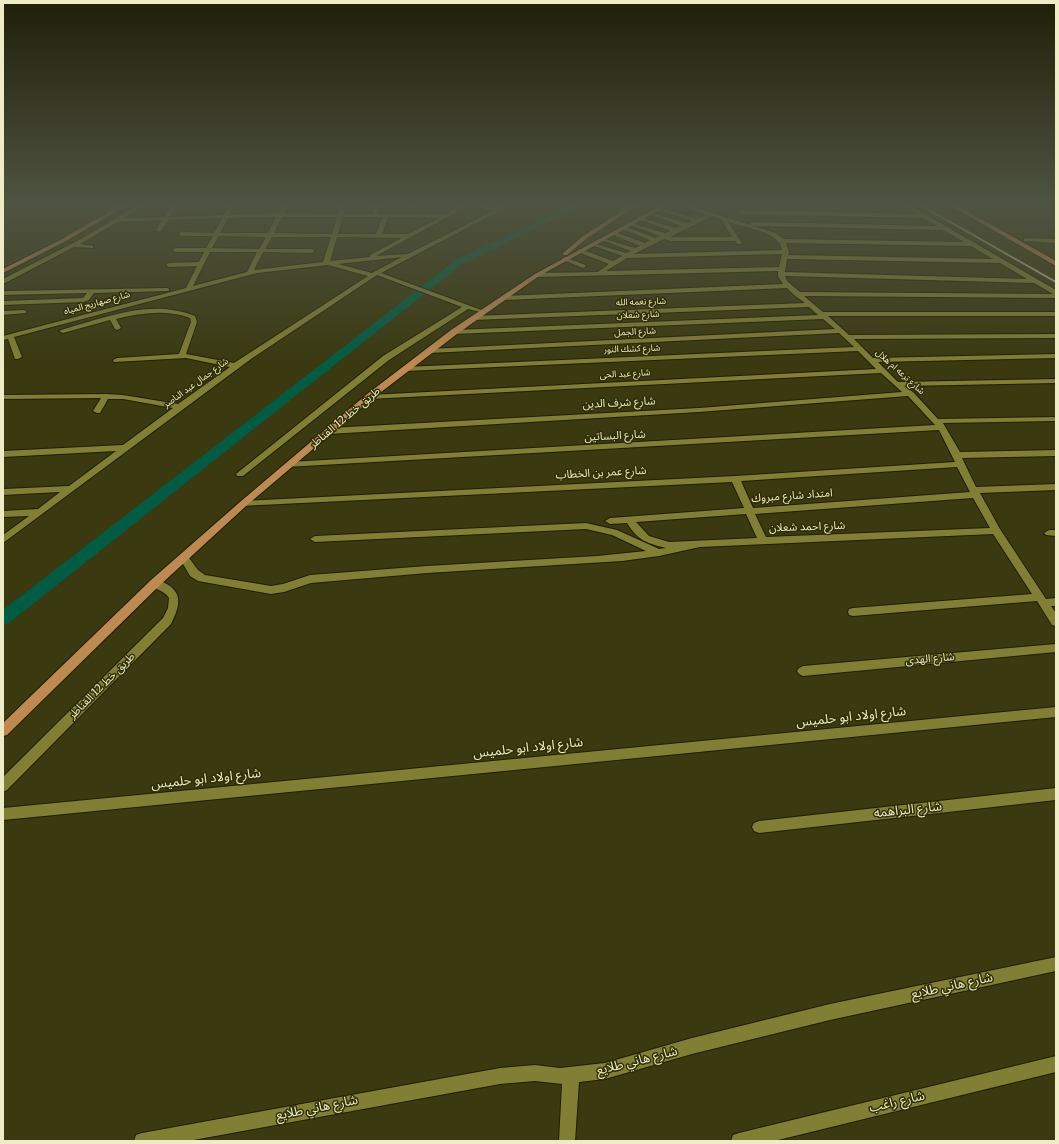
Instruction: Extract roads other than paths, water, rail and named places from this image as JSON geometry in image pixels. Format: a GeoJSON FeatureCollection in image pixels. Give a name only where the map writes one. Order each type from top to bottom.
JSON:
{"type":"FeatureCollection","features":[{"type":"Feature","properties":{"kind":"main road"},"geometry":{"type":"LineString","coordinates":[[3,265],[14,259]]}},
{"type":"Feature","properties":{"kind":"main road"},"geometry":{"type":"LineString","coordinates":[[3,271],[26,259]]}},
{"type":"Feature","properties":{"kind":"main road","name":"طريق خط 12 القناطر"},"geometry":{"type":"LineString","coordinates":[[3,731],[184,557],[243,504],[369,397],[473,318],[561,259]]}},
{"type":"Feature","properties":{"kind":"main road","name":"طريق خط 12 القناطر"},"geometry":{"type":"LineString","coordinates":[[547,269],[564,259]]}},
{"type":"Feature","properties":{"kind":"street"},"geometry":{"type":"LineString","coordinates":[[3,282],[46,259]]}},
{"type":"Feature","properties":{"kind":"street"},"geometry":{"type":"LineString","coordinates":[[4,294],[186,289],[203,259]]}},
{"type":"Feature","properties":{"kind":"street"},"geometry":{"type":"LineString","coordinates":[[250,272],[257,259]]}},
{"type":"Feature","properties":{"kind":"street"},"geometry":{"type":"LineString","coordinates":[[327,259],[326,263],[392,279],[482,312]]}},
{"type":"Feature","properties":{"kind":"street","name":"شارع صهاريج المياه"},"geometry":{"type":"LineString","coordinates":[[7,336],[250,272],[363,259]]}},
{"type":"Feature","properties":{"kind":"street","name":"شارع جمال عبد الناصر"},"geometry":{"type":"LineString","coordinates":[[3,540],[38,512],[236,366],[374,274],[402,259]]}},
{"type":"Feature","properties":{"kind":"street"},"geometry":{"type":"LineString","coordinates":[[566,259],[583,266]]}},
{"type":"Feature","properties":{"kind":"street"},"geometry":{"type":"LineString","coordinates":[[601,259],[613,264]]}},
{"type":"Feature","properties":{"kind":"street"},"geometry":{"type":"LineString","coordinates":[[600,273],[622,259]]}},
{"type":"Feature","properties":{"kind":"street"},"geometry":{"type":"LineString","coordinates":[[781,271],[785,259]]}},
{"type":"Feature","properties":{"kind":"street"},"geometry":{"type":"LineString","coordinates":[[944,259],[1002,261]]}},
{"type":"Feature","properties":{"kind":"street"},"geometry":{"type":"LineString","coordinates":[[999,259],[1056,292]]}},
{"type":"Feature","properties":{"kind":"street"},"geometry":{"type":"LineString","coordinates":[[169,265],[201,264]]}},
{"type":"Feature","properties":{"kind":"street"},"geometry":{"type":"LineString","coordinates":[[537,276],[600,273],[781,271],[1036,281]]}},
{"type":"Feature","properties":{"kind":"street","name":"شارع ترعه ام هلال"},"geometry":{"type":"LineString","coordinates":[[781,271],[782,279],[796,294],[844,334],[896,384],[910,394],[939,424],[957,455],[960,464],[996,531],[1056,622]]}},
{"type":"Feature","properties":{"kind":"street"},"geometry":{"type":"LineString","coordinates":[[504,298],[788,286]]}},
{"type":"Feature","properties":{"kind":"street"},"geometry":{"type":"LineString","coordinates":[[3,304],[84,300],[87,299],[92,291]]}},
{"type":"Feature","properties":{"kind":"street"},"geometry":{"type":"LineString","coordinates":[[796,294],[1056,296]]}},
{"type":"Feature","properties":{"kind":"street"},"geometry":{"type":"LineString","coordinates":[[151,298],[157,309]]}},
{"type":"Feature","properties":{"kind":"street","name":"شارع نعمه الله"},"geometry":{"type":"LineString","coordinates":[[473,318],[808,305]]}},
{"type":"Feature","properties":{"kind":"street"},"geometry":{"type":"LineString","coordinates":[[240,474],[386,358],[467,306]]}},
{"type":"Feature","properties":{"kind":"street"},"geometry":{"type":"LineString","coordinates":[[63,331],[157,309],[186,313],[193,317],[194,322],[182,356]]}},
{"type":"Feature","properties":{"kind":"street"},"geometry":{"type":"LineString","coordinates":[[3,313],[24,312]]}},
{"type":"Feature","properties":{"kind":"street","name":"شارع شعلان"},"geometry":{"type":"LineString","coordinates":[[454,332],[822,315],[1056,314]]}},
{"type":"Feature","properties":{"kind":"street"},"geometry":{"type":"LineString","coordinates":[[113,319],[117,328]]}},
{"type":"Feature","properties":{"kind":"street","name":"شارع الجمل"},"geometry":{"type":"LineString","coordinates":[[429,351],[844,334],[1056,336]]}},
{"type":"Feature","properties":{"kind":"street"},"geometry":{"type":"LineString","coordinates":[[7,336],[18,357]]}},
{"type":"Feature","properties":{"kind":"street","name":"شارع كشك النور"},"geometry":{"type":"LineString","coordinates":[[405,369],[860,349]]}},
{"type":"Feature","properties":{"kind":"street"},"geometry":{"type":"LineString","coordinates":[[117,360],[190,356],[236,366]]}},
{"type":"Feature","properties":{"kind":"street"},"geometry":{"type":"LineString","coordinates":[[870,360],[1056,356]]}},
{"type":"Feature","properties":{"kind":"street","name":"شارع عبد الحى"},"geometry":{"type":"LineString","coordinates":[[369,397],[882,371]]}},
{"type":"Feature","properties":{"kind":"street"},"geometry":{"type":"LineString","coordinates":[[896,384],[1056,381]]}},
{"type":"Feature","properties":{"kind":"street"},"geometry":{"type":"LineString","coordinates":[[3,397],[9,388]]}},
{"type":"Feature","properties":{"kind":"street","name":"شارع شرف الدين"},"geometry":{"type":"LineString","coordinates":[[329,431],[700,410],[910,394]]}},
{"type":"Feature","properties":{"kind":"street"},"geometry":{"type":"LineString","coordinates":[[3,397],[106,396],[123,397],[180,407]]}},
{"type":"Feature","properties":{"kind":"street"},"geometry":{"type":"LineString","coordinates":[[97,411],[106,396]]}},
{"type":"Feature","properties":{"kind":"street","name":"شارع البساتين"},"geometry":{"type":"LineString","coordinates":[[289,465],[939,424],[1056,419]]}},
{"type":"Feature","properties":{"kind":"street"},"geometry":{"type":"LineString","coordinates":[[3,454],[125,448]]}},
{"type":"Feature","properties":{"kind":"street"},"geometry":{"type":"LineString","coordinates":[[957,455],[1056,453]]}},
{"type":"Feature","properties":{"kind":"street","name":"شارع عمر بن الخطاب"},"geometry":{"type":"LineString","coordinates":[[243,504],[735,478],[960,464]]}},
{"type":"Feature","properties":{"kind":"street"},"geometry":{"type":"LineString","coordinates":[[735,478],[763,541]]}},
{"type":"Feature","properties":{"kind":"street","name":"امتداد شارع مبروك"},"geometry":{"type":"LineString","coordinates":[[610,521],[1056,487]]}},
{"type":"Feature","properties":{"kind":"street"},"geometry":{"type":"LineString","coordinates":[[3,492],[69,489]]}},
{"type":"Feature","properties":{"kind":"street"},"geometry":{"type":"LineString","coordinates":[[3,514],[38,512]]}},
{"type":"Feature","properties":{"kind":"street","name":"شارع احمد شعلان"},"geometry":{"type":"LineString","coordinates":[[630,520],[638,534],[649,540],[669,545],[996,531]]}},
{"type":"Feature","properties":{"kind":"street"},"geometry":{"type":"LineString","coordinates":[[315,539],[586,526],[614,532],[659,553]]}},
{"type":"Feature","properties":{"kind":"street"},"geometry":{"type":"LineString","coordinates":[[184,557],[194,573],[202,578],[271,590],[284,588],[310,579],[498,565],[571,562],[659,553],[696,545]]}},
{"type":"Feature","properties":{"kind":"street","name":"طريق خط 12 القناطر"},"geometry":{"type":"LineString","coordinates":[[3,786],[167,621],[173,610],[175,602],[172,593],[166,587],[156,583]]}},
{"type":"Feature","properties":{"kind":"street"},"geometry":{"type":"LineString","coordinates":[[853,612],[1041,600],[1056,602]]}},
{"type":"Feature","properties":{"kind":"street","name":"شارع الهدى"},"geometry":{"type":"LineString","coordinates":[[803,671],[1056,648]]}},
{"type":"Feature","properties":{"kind":"street","name":"شارع اولاد ابو حلميس"},"geometry":{"type":"LineString","coordinates":[[3,814],[1056,712]]}},
{"type":"Feature","properties":{"kind":"street","name":"شارع البراهمه"},"geometry":{"type":"LineString","coordinates":[[760,827],[1056,794]]}},
{"type":"Feature","properties":{"kind":"street","name":"شارع هاني طلايع"},"geometry":{"type":"LineString","coordinates":[[142,1141],[500,1076],[535,1073],[571,1075],[605,1071],[692,1046],[830,1012],[1056,964]]}},
{"type":"Feature","properties":{"kind":"street","name":"شارع راغب"},"geometry":{"type":"LineString","coordinates":[[739,1141],[1056,1064]]}},
{"type":"Feature","properties":{"kind":"street"},"geometry":{"type":"LineString","coordinates":[[567,1141],[571,1075]]}},
{"type":"Feature","properties":{"kind":"waterway"},"geometry":{"type":"LineString","coordinates":[[3,619],[459,262],[465,259]]}},
{"type":"Feature","properties":{"kind":"railway"},"geometry":{"type":"LineString","coordinates":[[1016,259],[1056,282]]}}]}
